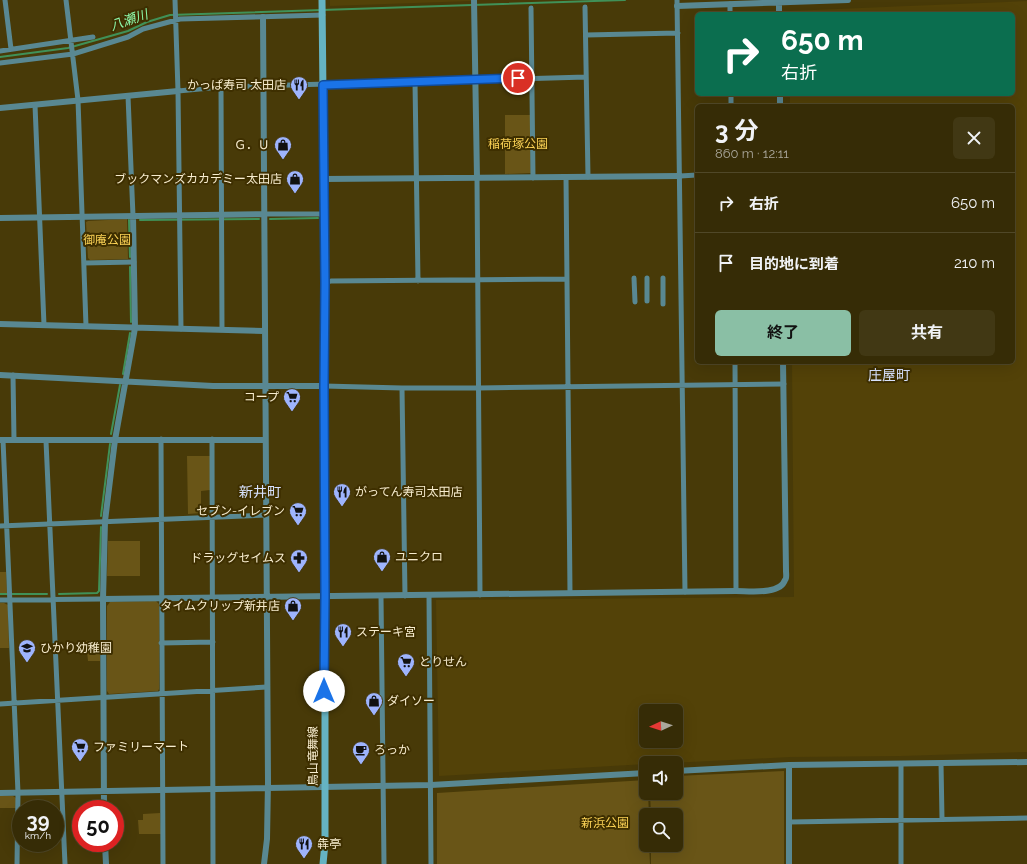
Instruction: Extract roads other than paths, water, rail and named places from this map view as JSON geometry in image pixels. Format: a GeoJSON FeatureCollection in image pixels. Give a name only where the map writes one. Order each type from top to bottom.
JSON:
{"type":"FeatureCollection","features":[{"type":"Feature","properties":{"kind":"main road","name":"鳥山竜舞線"},"geometry":{"type":"LineString","coordinates":[[322,3],[325,283],[325,843],[323,864]]}},
{"type":"Feature","properties":{"kind":"street"},"geometry":{"type":"LineString","coordinates":[[5,0],[11,49]]}},
{"type":"Feature","properties":{"kind":"street"},"geometry":{"type":"LineString","coordinates":[[66,0],[78,100],[86,326]]}},
{"type":"Feature","properties":{"kind":"street"},"geometry":{"type":"LineString","coordinates":[[175,0],[182,329]]}},
{"type":"Feature","properties":{"kind":"street"},"geometry":{"type":"LineString","coordinates":[[685,592],[677,3],[730,4],[848,0]]}},
{"type":"Feature","properties":{"kind":"street"},"geometry":{"type":"LineString","coordinates":[[474,2],[477,178],[480,595]]}},
{"type":"Feature","properties":{"kind":"street"},"geometry":{"type":"LineString","coordinates":[[779,2],[779,12]]}},
{"type":"Feature","properties":{"kind":"street"},"geometry":{"type":"LineString","coordinates":[[730,4],[730,12]]}},
{"type":"Feature","properties":{"kind":"street"},"geometry":{"type":"LineString","coordinates":[[585,7],[588,177]]}},
{"type":"Feature","properties":{"kind":"street"},"geometry":{"type":"LineString","coordinates":[[531,8],[534,178]]}},
{"type":"Feature","properties":{"kind":"street"},"geometry":{"type":"LineString","coordinates":[[0,63],[73,52],[128,37],[143,29],[180,19],[323,15]]}},
{"type":"Feature","properties":{"kind":"street"},"geometry":{"type":"LineString","coordinates":[[263,17],[268,788],[267,839],[264,864]]}},
{"type":"Feature","properties":{"kind":"street"},"geometry":{"type":"LineString","coordinates":[[586,34],[678,33]]}},
{"type":"Feature","properties":{"kind":"street"},"geometry":{"type":"LineString","coordinates":[[0,51],[71,42],[93,37]]}},
{"type":"Feature","properties":{"kind":"street"},"geometry":{"type":"LineString","coordinates":[[0,108],[221,87],[586,77]]}},
{"type":"Feature","properties":{"kind":"street"},"geometry":{"type":"LineString","coordinates":[[415,82],[418,281]]}},
{"type":"Feature","properties":{"kind":"street"},"geometry":{"type":"LineString","coordinates":[[221,87],[222,329]]}},
{"type":"Feature","properties":{"kind":"street"},"geometry":{"type":"LineString","coordinates":[[104,800],[103,599],[105,521],[115,440],[135,328],[134,216],[128,96]]}},
{"type":"Feature","properties":{"kind":"street"},"geometry":{"type":"LineString","coordinates":[[35,104],[44,325]]}},
{"type":"Feature","properties":{"kind":"street"},"geometry":{"type":"LineString","coordinates":[[323,179],[534,178],[695,175]]}},
{"type":"Feature","properties":{"kind":"street"},"geometry":{"type":"LineString","coordinates":[[566,177],[570,593]]}},
{"type":"Feature","properties":{"kind":"street"},"geometry":{"type":"LineString","coordinates":[[0,218],[180,216],[222,214],[324,214]]}},
{"type":"Feature","properties":{"kind":"street"},"geometry":{"type":"LineString","coordinates":[[84,263],[134,262]]}},
{"type":"Feature","properties":{"kind":"street"},"geometry":{"type":"LineString","coordinates":[[634,278],[635,302]]}},
{"type":"Feature","properties":{"kind":"street"},"geometry":{"type":"LineString","coordinates":[[647,278],[648,301]]}},
{"type":"Feature","properties":{"kind":"street"},"geometry":{"type":"LineString","coordinates":[[663,278],[663,304]]}},
{"type":"Feature","properties":{"kind":"street"},"geometry":{"type":"LineString","coordinates":[[325,283],[331,281],[567,279]]}},
{"type":"Feature","properties":{"kind":"street"},"geometry":{"type":"LineString","coordinates":[[0,324],[264,331]]}},
{"type":"Feature","properties":{"kind":"street"},"geometry":{"type":"LineString","coordinates":[[735,364],[736,591]]}},
{"type":"Feature","properties":{"kind":"street"},"geometry":{"type":"LineString","coordinates":[[0,600],[54,598],[103,599],[773,591],[779,589],[786,580],[783,364]]}},
{"type":"Feature","properties":{"kind":"street"},"geometry":{"type":"LineString","coordinates":[[0,375],[213,386],[478,388],[784,384]]}},
{"type":"Feature","properties":{"kind":"street"},"geometry":{"type":"LineString","coordinates":[[13,375],[14,440]]}},
{"type":"Feature","properties":{"kind":"street"},"geometry":{"type":"LineString","coordinates":[[402,388],[405,596]]}},
{"type":"Feature","properties":{"kind":"street"},"geometry":{"type":"LineString","coordinates":[[161,439],[163,864]]}},
{"type":"Feature","properties":{"kind":"street"},"geometry":{"type":"LineString","coordinates":[[212,439],[214,690],[213,864]]}},
{"type":"Feature","properties":{"kind":"street"},"geometry":{"type":"LineString","coordinates":[[17,864],[18,793],[2,440],[265,440]]}},
{"type":"Feature","properties":{"kind":"street"},"geometry":{"type":"LineString","coordinates":[[46,440],[65,864]]}},
{"type":"Feature","properties":{"kind":"street"},"geometry":{"type":"LineString","coordinates":[[0,526],[266,515]]}},
{"type":"Feature","properties":{"kind":"street"},"geometry":{"type":"LineString","coordinates":[[429,595],[431,864]]}},
{"type":"Feature","properties":{"kind":"street"},"geometry":{"type":"LineString","coordinates":[[381,596],[384,864]]}},
{"type":"Feature","properties":{"kind":"street"},"geometry":{"type":"LineString","coordinates":[[161,643],[213,642]]}},
{"type":"Feature","properties":{"kind":"street"},"geometry":{"type":"LineString","coordinates":[[0,704],[267,687]]}},
{"type":"Feature","properties":{"kind":"street"},"geometry":{"type":"LineString","coordinates":[[683,772],[789,765],[1027,762]]}},
{"type":"Feature","properties":{"kind":"street"},"geometry":{"type":"LineString","coordinates":[[941,763],[942,820]]}},
{"type":"Feature","properties":{"kind":"street"},"geometry":{"type":"LineString","coordinates":[[901,764],[901,864]]}},
{"type":"Feature","properties":{"kind":"street"},"geometry":{"type":"LineString","coordinates":[[789,765],[790,864]]}},
{"type":"Feature","properties":{"kind":"street"},"geometry":{"type":"LineString","coordinates":[[0,793],[431,785],[639,773]]}},
{"type":"Feature","properties":{"kind":"street"},"geometry":{"type":"LineString","coordinates":[[789,822],[1027,818]]}},
{"type":"Feature","properties":{"kind":"street"},"geometry":{"type":"LineString","coordinates":[[105,852],[106,864]]}},
{"type":"Feature","properties":{"kind":"waterway","name":"八瀬川"},"geometry":{"type":"LineString","coordinates":[[0,57],[68,48],[128,31],[147,22],[170,15],[625,0]]}},
{"type":"Feature","properties":{"kind":"waterway"},"geometry":{"type":"LineString","coordinates":[[270,219],[318,218]]}},
{"type":"Feature","properties":{"kind":"waterway"},"geometry":{"type":"LineString","coordinates":[[140,220],[259,219]]}},
{"type":"Feature","properties":{"kind":"waterway"},"geometry":{"type":"LineString","coordinates":[[129,220],[130,257]]}},
{"type":"Feature","properties":{"kind":"waterway"},"geometry":{"type":"LineString","coordinates":[[130,267],[131,322]]}},
{"type":"Feature","properties":{"kind":"waterway"},"geometry":{"type":"LineString","coordinates":[[123,374],[130,333]]}},
{"type":"Feature","properties":{"kind":"waterway"},"geometry":{"type":"LineString","coordinates":[[111,434],[120,385]]}},
{"type":"Feature","properties":{"kind":"waterway"},"geometry":{"type":"LineString","coordinates":[[101,516],[110,444]]}},
{"type":"Feature","properties":{"kind":"waterway"},"geometry":{"type":"LineString","coordinates":[[59,594],[97,593],[99,591],[101,527]]}},
{"type":"Feature","properties":{"kind":"waterway"},"geometry":{"type":"LineString","coordinates":[[0,594],[47,594]]}},
{"type":"Feature","properties":{"kind":"place","name":"かっぱ寿司 太田店"},"geometry":{"type":"Point","coordinates":[299,100]}},
{"type":"Feature","properties":{"kind":"place","name":"Ｇ．Ｕ"},"geometry":{"type":"Point","coordinates":[283,160]}},
{"type":"Feature","properties":{"kind":"place","name":"ブックマンズカカデミー太田店"},"geometry":{"type":"Point","coordinates":[295,194]}},
{"type":"Feature","properties":{"kind":"place","name":"コープ"},"geometry":{"type":"Point","coordinates":[292,412]}},
{"type":"Feature","properties":{"kind":"place","name":"がってん寿司太田店"},"geometry":{"type":"Point","coordinates":[342,507]}},
{"type":"Feature","properties":{"kind":"place","name":"セブン-イレブン"},"geometry":{"type":"Point","coordinates":[298,526]}},
{"type":"Feature","properties":{"kind":"place","name":"ユニクロ"},"geometry":{"type":"Point","coordinates":[382,572]}},
{"type":"Feature","properties":{"kind":"place","name":"ドラッグセイムス"},"geometry":{"type":"Point","coordinates":[299,573]}},
{"type":"Feature","properties":{"kind":"place","name":"タイムクリップ新井店"},"geometry":{"type":"Point","coordinates":[293,621]}},
{"type":"Feature","properties":{"kind":"place","name":"ステーキ宮"},"geometry":{"type":"Point","coordinates":[343,647]}},
{"type":"Feature","properties":{"kind":"place","name":"ひかり幼稚園"},"geometry":{"type":"Point","coordinates":[27,663]}},
{"type":"Feature","properties":{"kind":"place","name":"とりせん"},"geometry":{"type":"Point","coordinates":[406,677]}},
{"type":"Feature","properties":{"kind":"place","name":"ダイソー"},"geometry":{"type":"Point","coordinates":[374,716]}},
{"type":"Feature","properties":{"kind":"place","name":"ファミリーマート"},"geometry":{"type":"Point","coordinates":[80,762]}},
{"type":"Feature","properties":{"kind":"place","name":"ろっか"},"geometry":{"type":"Point","coordinates":[361,765]}},
{"type":"Feature","properties":{"kind":"place","name":"犇亭"},"geometry":{"type":"Point","coordinates":[304,859]}},
{"type":"Feature","properties":{"kind":"district","name":"庄屋町"},"geometry":{"type":"Point","coordinates":[889,375]}},
{"type":"Feature","properties":{"kind":"district","name":"新井町"},"geometry":{"type":"Point","coordinates":[260,492]}},
{"type":"Feature","properties":{"kind":"park label","name":"稲荷塚公園"},"geometry":{"type":"Point","coordinates":[518,144]}},
{"type":"Feature","properties":{"kind":"park label","name":"御庵公園"},"geometry":{"type":"Point","coordinates":[107,240]}},
{"type":"Feature","properties":{"kind":"park label","name":"新浜公園"},"geometry":{"type":"Point","coordinates":[605,823]}}]}
